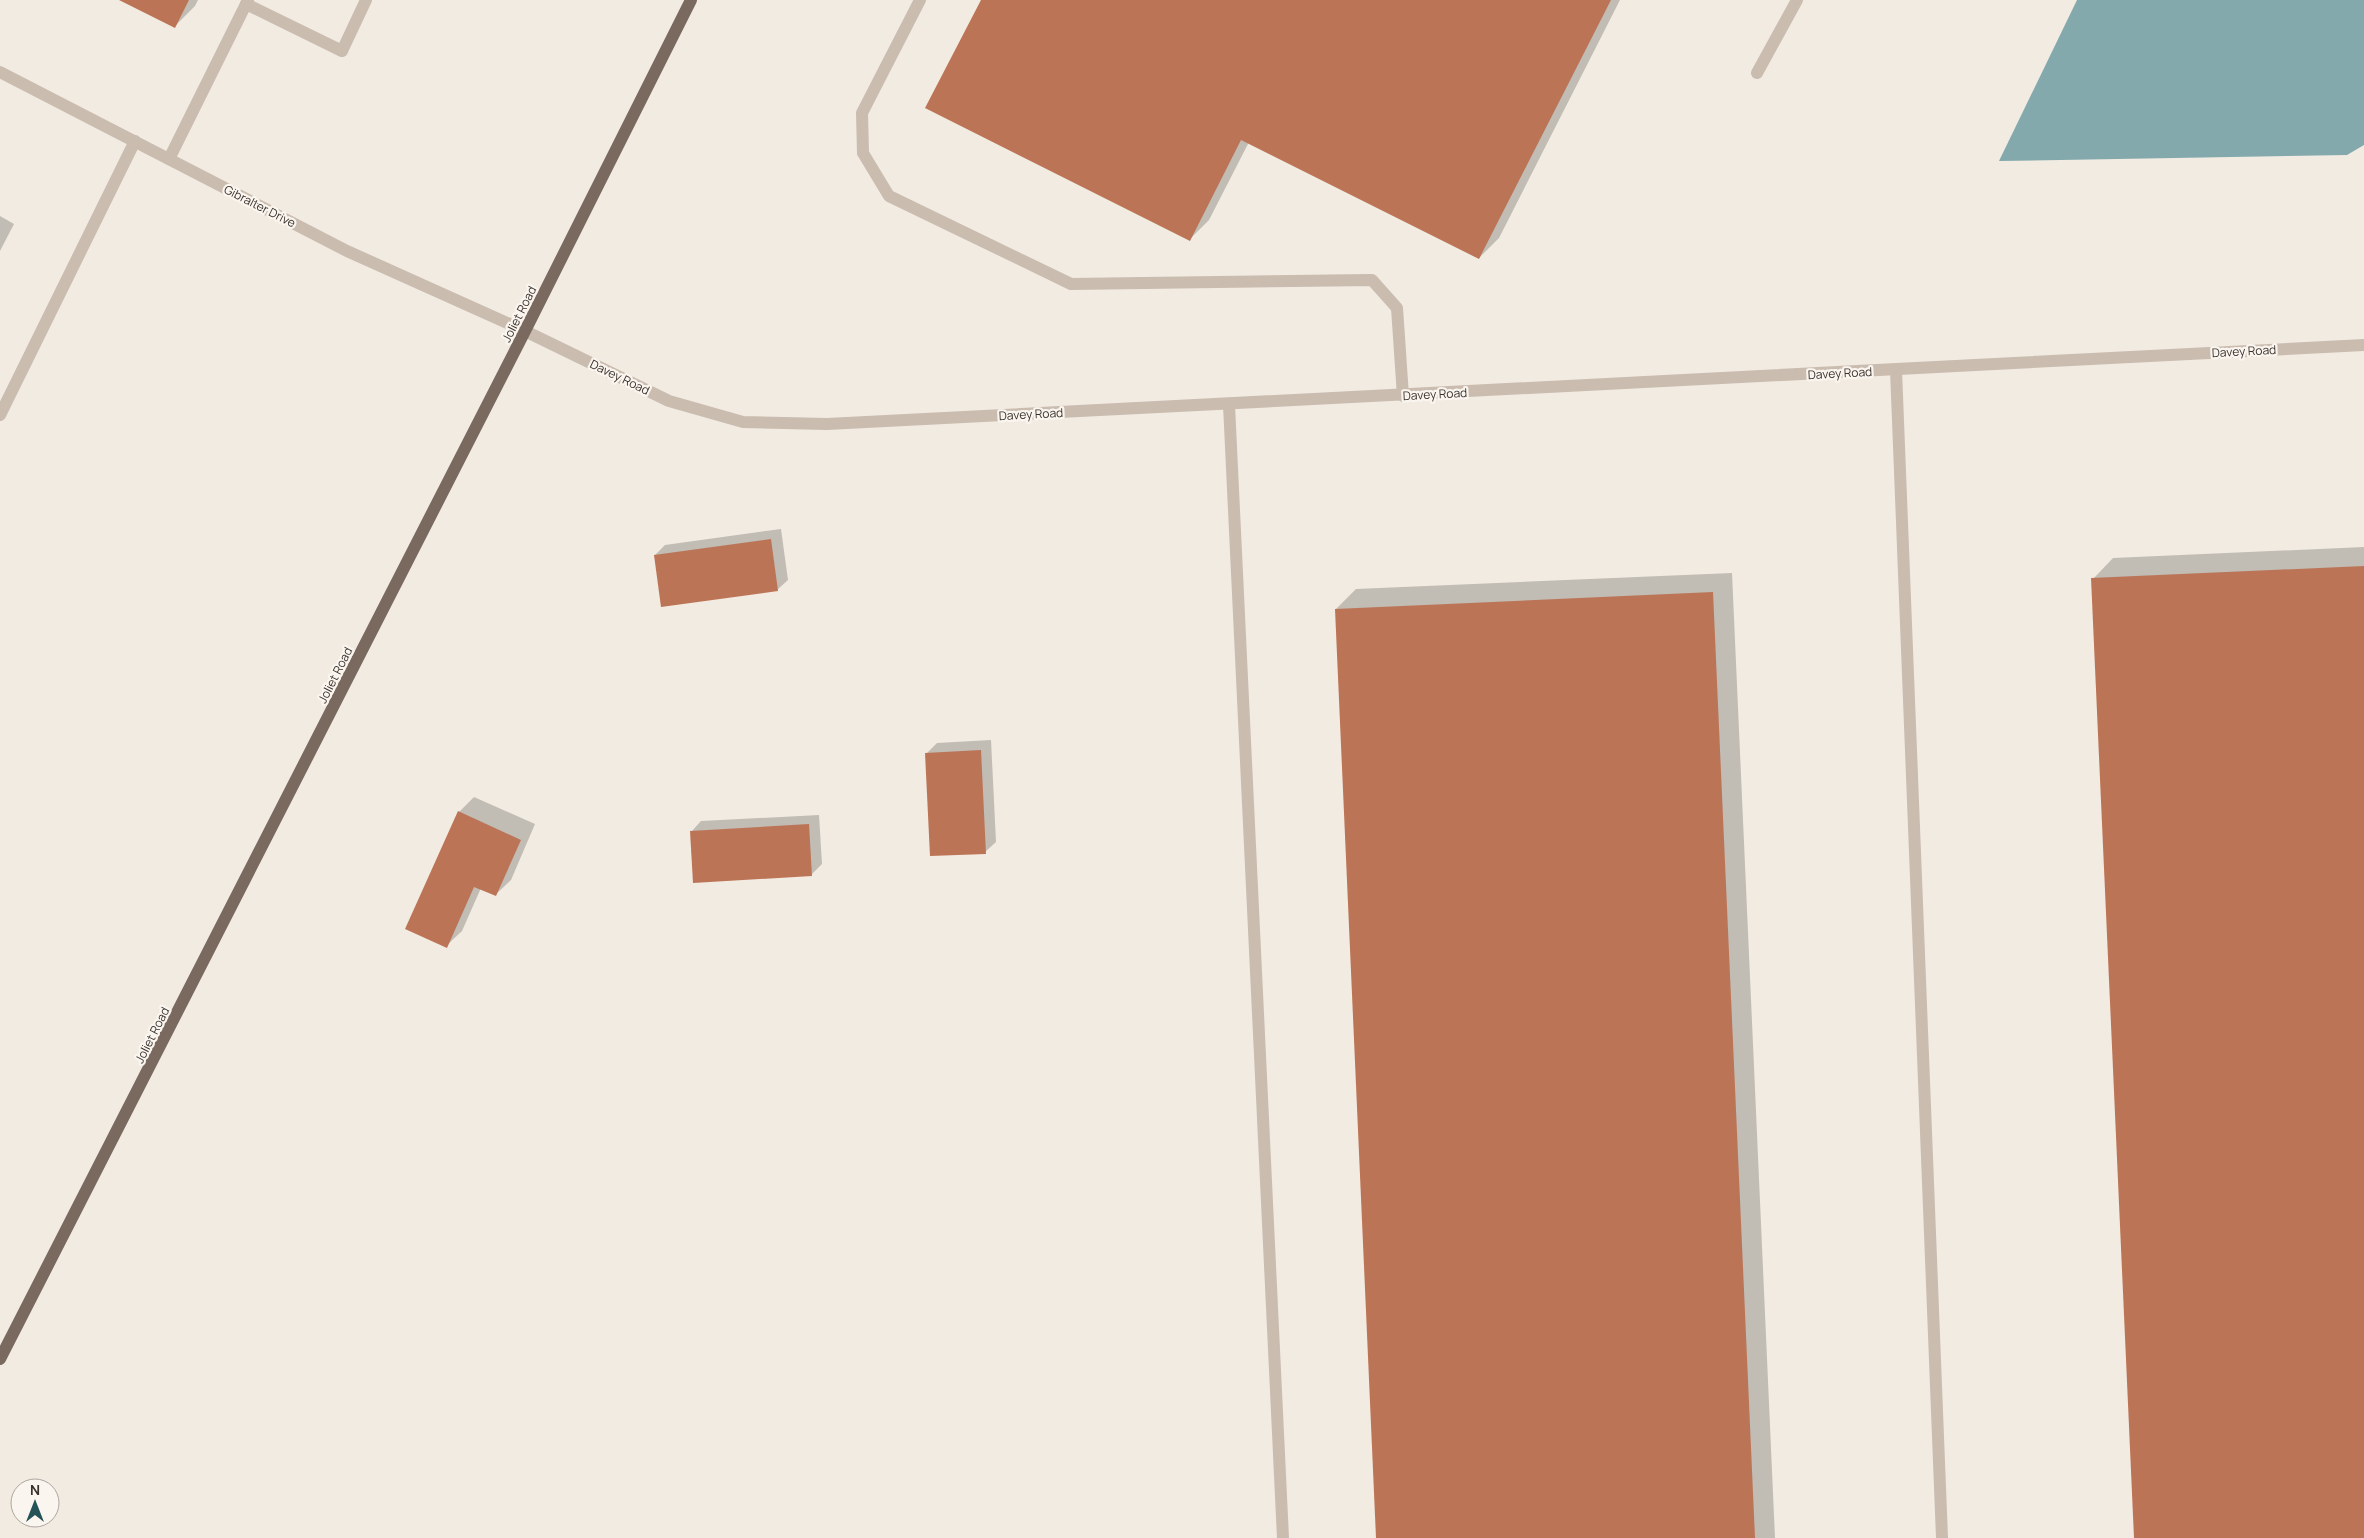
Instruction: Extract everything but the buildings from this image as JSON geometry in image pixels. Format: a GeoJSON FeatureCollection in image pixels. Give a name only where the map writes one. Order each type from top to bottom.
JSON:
{"type":"FeatureCollection","features":[{"type":"Feature","properties":{"kind":"main road","name":"Joliet Road"},"geometry":{"type":"LineString","coordinates":[[0,1359],[525,331],[691,0]]}},
{"type":"Feature","properties":{"kind":"street"},"geometry":{"type":"LineString","coordinates":[[169,159],[247,2],[342,51],[366,0]]}},
{"type":"Feature","properties":{"kind":"street"},"geometry":{"type":"LineString","coordinates":[[920,0],[862,113],[863,153],[889,196],[1071,284],[1372,280],[1397,308],[1403,396]]}},
{"type":"Feature","properties":{"kind":"street"},"geometry":{"type":"LineString","coordinates":[[1757,73],[1797,0]]}},
{"type":"Feature","properties":{"kind":"street","name":"Gibralter Drive"},"geometry":{"type":"LineString","coordinates":[[0,72],[347,251],[525,331]]}},
{"type":"Feature","properties":{"kind":"street"},"geometry":{"type":"LineString","coordinates":[[0,415],[135,141]]}},
{"type":"Feature","properties":{"kind":"street","name":"Davey Road"},"geometry":{"type":"LineString","coordinates":[[525,331],[669,401],[743,422],[827,424],[1229,405],[2364,345]]}},
{"type":"Feature","properties":{"kind":"street"},"geometry":{"type":"LineString","coordinates":[[1896,370],[1942,1538]]}},
{"type":"Feature","properties":{"kind":"street"},"geometry":{"type":"LineString","coordinates":[[1229,405],[1283,1538]]}},
{"type":"Feature","properties":{"kind":"water"},"geometry":{"type":"Polygon","coordinates":[[[2077,0],[2364,0],[2364,145],[2347,155],[1999,161],[2077,0]]]}}]}
